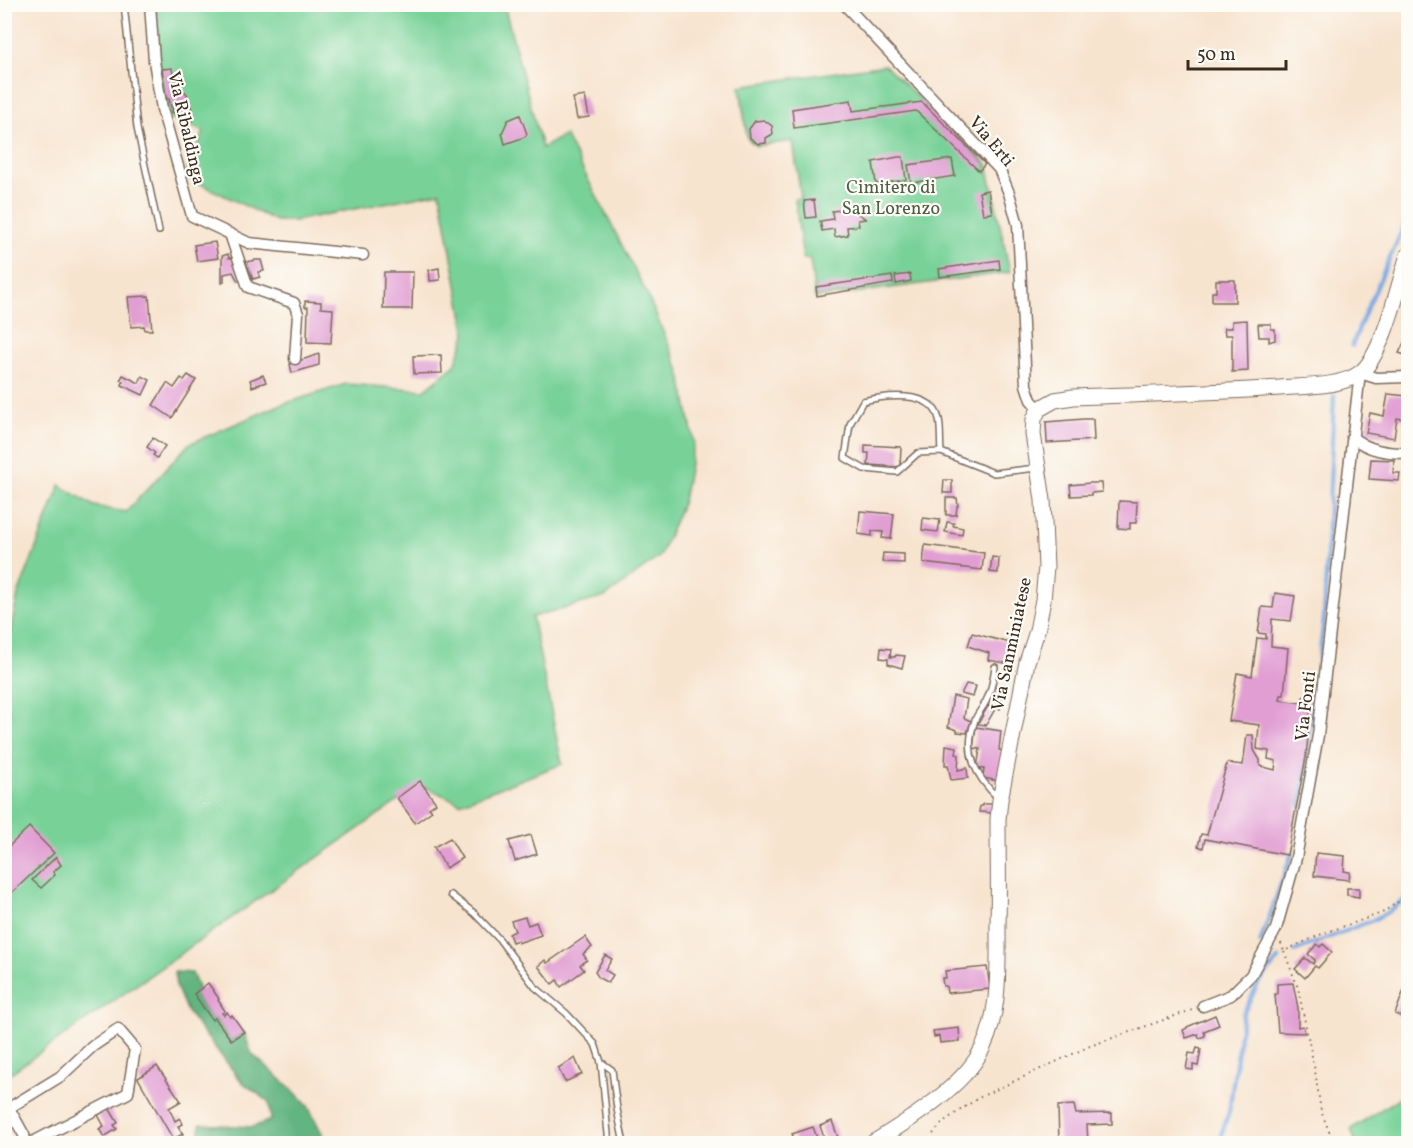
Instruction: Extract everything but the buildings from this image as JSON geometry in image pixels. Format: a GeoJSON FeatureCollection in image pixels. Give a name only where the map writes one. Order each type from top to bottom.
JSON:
{"type":"FeatureCollection","features":[{"type":"Feature","properties":{"kind":"main road"},"geometry":{"type":"LineString","coordinates":[[1039,409],[1055,400],[1073,397],[1238,391],[1320,385],[1345,380],[1360,374],[1368,364],[1383,335],[1408,255]]}},
{"type":"Feature","properties":{"kind":"main road","name":"Via Sanminiatese"},"geometry":{"type":"LineString","coordinates":[[871,1143],[915,1115],[953,1085],[971,1067],[984,1044],[993,1014],[998,981],[1000,800],[1027,662],[1043,600],[1046,567],[1043,500],[1033,434],[1034,419],[1039,409]]}},
{"type":"Feature","properties":{"kind":"street","name":"Via Ribaldinga"},"geometry":{"type":"LineString","coordinates":[[150,4],[154,61],[162,109],[192,216],[249,243],[363,255]]}},
{"type":"Feature","properties":{"kind":"street","name":"Via Erti"},"geometry":{"type":"LineString","coordinates":[[844,4],[999,169],[1018,225],[1026,385],[1032,400],[1039,409]]}},
{"type":"Feature","properties":{"kind":"street"},"geometry":{"type":"LineString","coordinates":[[230,234],[248,286],[294,303],[298,314],[295,359]]}},
{"type":"Feature","properties":{"kind":"street"},"geometry":{"type":"LineString","coordinates":[[1360,374],[1376,378],[1408,377]]}},
{"type":"Feature","properties":{"kind":"street","name":"Via Fonti"},"geometry":{"type":"LineString","coordinates":[[1203,1006],[1232,996],[1251,975],[1276,929],[1296,858],[1318,735],[1360,374]]}},
{"type":"Feature","properties":{"kind":"street"},"geometry":{"type":"LineString","coordinates":[[1352,437],[1373,449],[1390,453],[1408,453]]}},
{"type":"Feature","properties":{"kind":"street"},"geometry":{"type":"LineString","coordinates":[[118,1029],[135,1049],[128,1093],[28,1143],[9,1108],[61,1076],[93,1046],[118,1029]]}},
{"type":"Feature","properties":{"kind":"lane"},"geometry":{"type":"LineString","coordinates":[[124,4],[137,128],[159,231]]}},
{"type":"Feature","properties":{"kind":"lane"},"geometry":{"type":"LineString","coordinates":[[941,452],[939,417],[929,404],[905,396],[881,396],[863,401],[850,424],[845,458],[864,469],[897,472],[918,453],[941,452],[994,473],[1038,468]]}},
{"type":"Feature","properties":{"kind":"lane"},"geometry":{"type":"LineString","coordinates":[[995,667],[987,700],[976,717],[970,751],[974,767],[983,784],[1000,800]]}},
{"type":"Feature","properties":{"kind":"lane"},"geometry":{"type":"LineString","coordinates":[[451,895],[474,913],[499,939],[535,987],[566,1013],[595,1044],[601,1062],[609,1143]]}},
{"type":"Feature","properties":{"kind":"lane"},"geometry":{"type":"LineString","coordinates":[[601,1062],[612,1070],[624,1143]]}},
{"type":"Feature","properties":{"kind":"path"},"geometry":{"type":"LineString","coordinates":[[1284,951],[1382,913],[1408,895]]}},
{"type":"Feature","properties":{"kind":"path"},"geometry":{"type":"LineString","coordinates":[[1276,929],[1298,988],[1321,1110],[1334,1143]]}},
{"type":"Feature","properties":{"kind":"path"},"geometry":{"type":"LineString","coordinates":[[933,1134],[943,1122],[978,1098],[1090,1046],[1203,1006]]}},
{"type":"Feature","properties":{"kind":"green space"},"geometry":{"type":"Polygon","coordinates":[[[156,5],[504,5],[542,148],[565,135],[646,292],[680,371],[694,442],[683,501],[660,556],[605,597],[532,617],[562,764],[460,803],[421,785],[5,1076],[5,656],[18,595],[60,485],[94,506],[126,512],[189,444],[277,406],[346,384],[424,390],[455,365],[466,334],[440,192],[294,221],[276,221],[184,176],[204,132],[169,117],[160,77],[156,5]]]}},
{"type":"Feature","properties":{"kind":"green space","name":"Cimitero di San Lorenzo"},"geometry":{"type":"Polygon","coordinates":[[[885,65],[987,164],[1010,272],[815,298],[810,259],[803,259],[795,199],[801,198],[793,141],[756,146],[747,138],[740,86],[885,65]]]}},
{"type":"Feature","properties":{"kind":"green space"},"geometry":{"type":"Polygon","coordinates":[[[174,972],[192,973],[199,990],[194,994],[212,1020],[215,1018],[231,1040],[244,1032],[252,1054],[308,1106],[325,1139],[354,1139],[360,1143],[200,1143],[200,1124],[253,1127],[271,1120],[269,1102],[242,1082],[187,1012],[176,986],[174,972]]]}},
{"type":"Feature","properties":{"kind":"green space"},"geometry":{"type":"Polygon","coordinates":[[[1408,1092],[1408,1143],[1356,1143],[1351,1129],[1408,1092]]]}},
{"type":"Feature","properties":{"kind":"waterway"},"geometry":{"type":"LineString","coordinates":[[1352,346],[1408,217]]}},
{"type":"Feature","properties":{"kind":"waterway"},"geometry":{"type":"LineString","coordinates":[[1300,807],[1324,619],[1334,396]]}},
{"type":"Feature","properties":{"kind":"waterway"},"geometry":{"type":"LineString","coordinates":[[1260,943],[1292,853]]}},
{"type":"Feature","properties":{"kind":"waterway"},"geometry":{"type":"LineString","coordinates":[[1295,951],[1371,921],[1408,897]]}},
{"type":"Feature","properties":{"kind":"waterway"},"geometry":{"type":"LineString","coordinates":[[1218,1144],[1229,1112],[1243,1014],[1258,984],[1279,958]]}}]}
